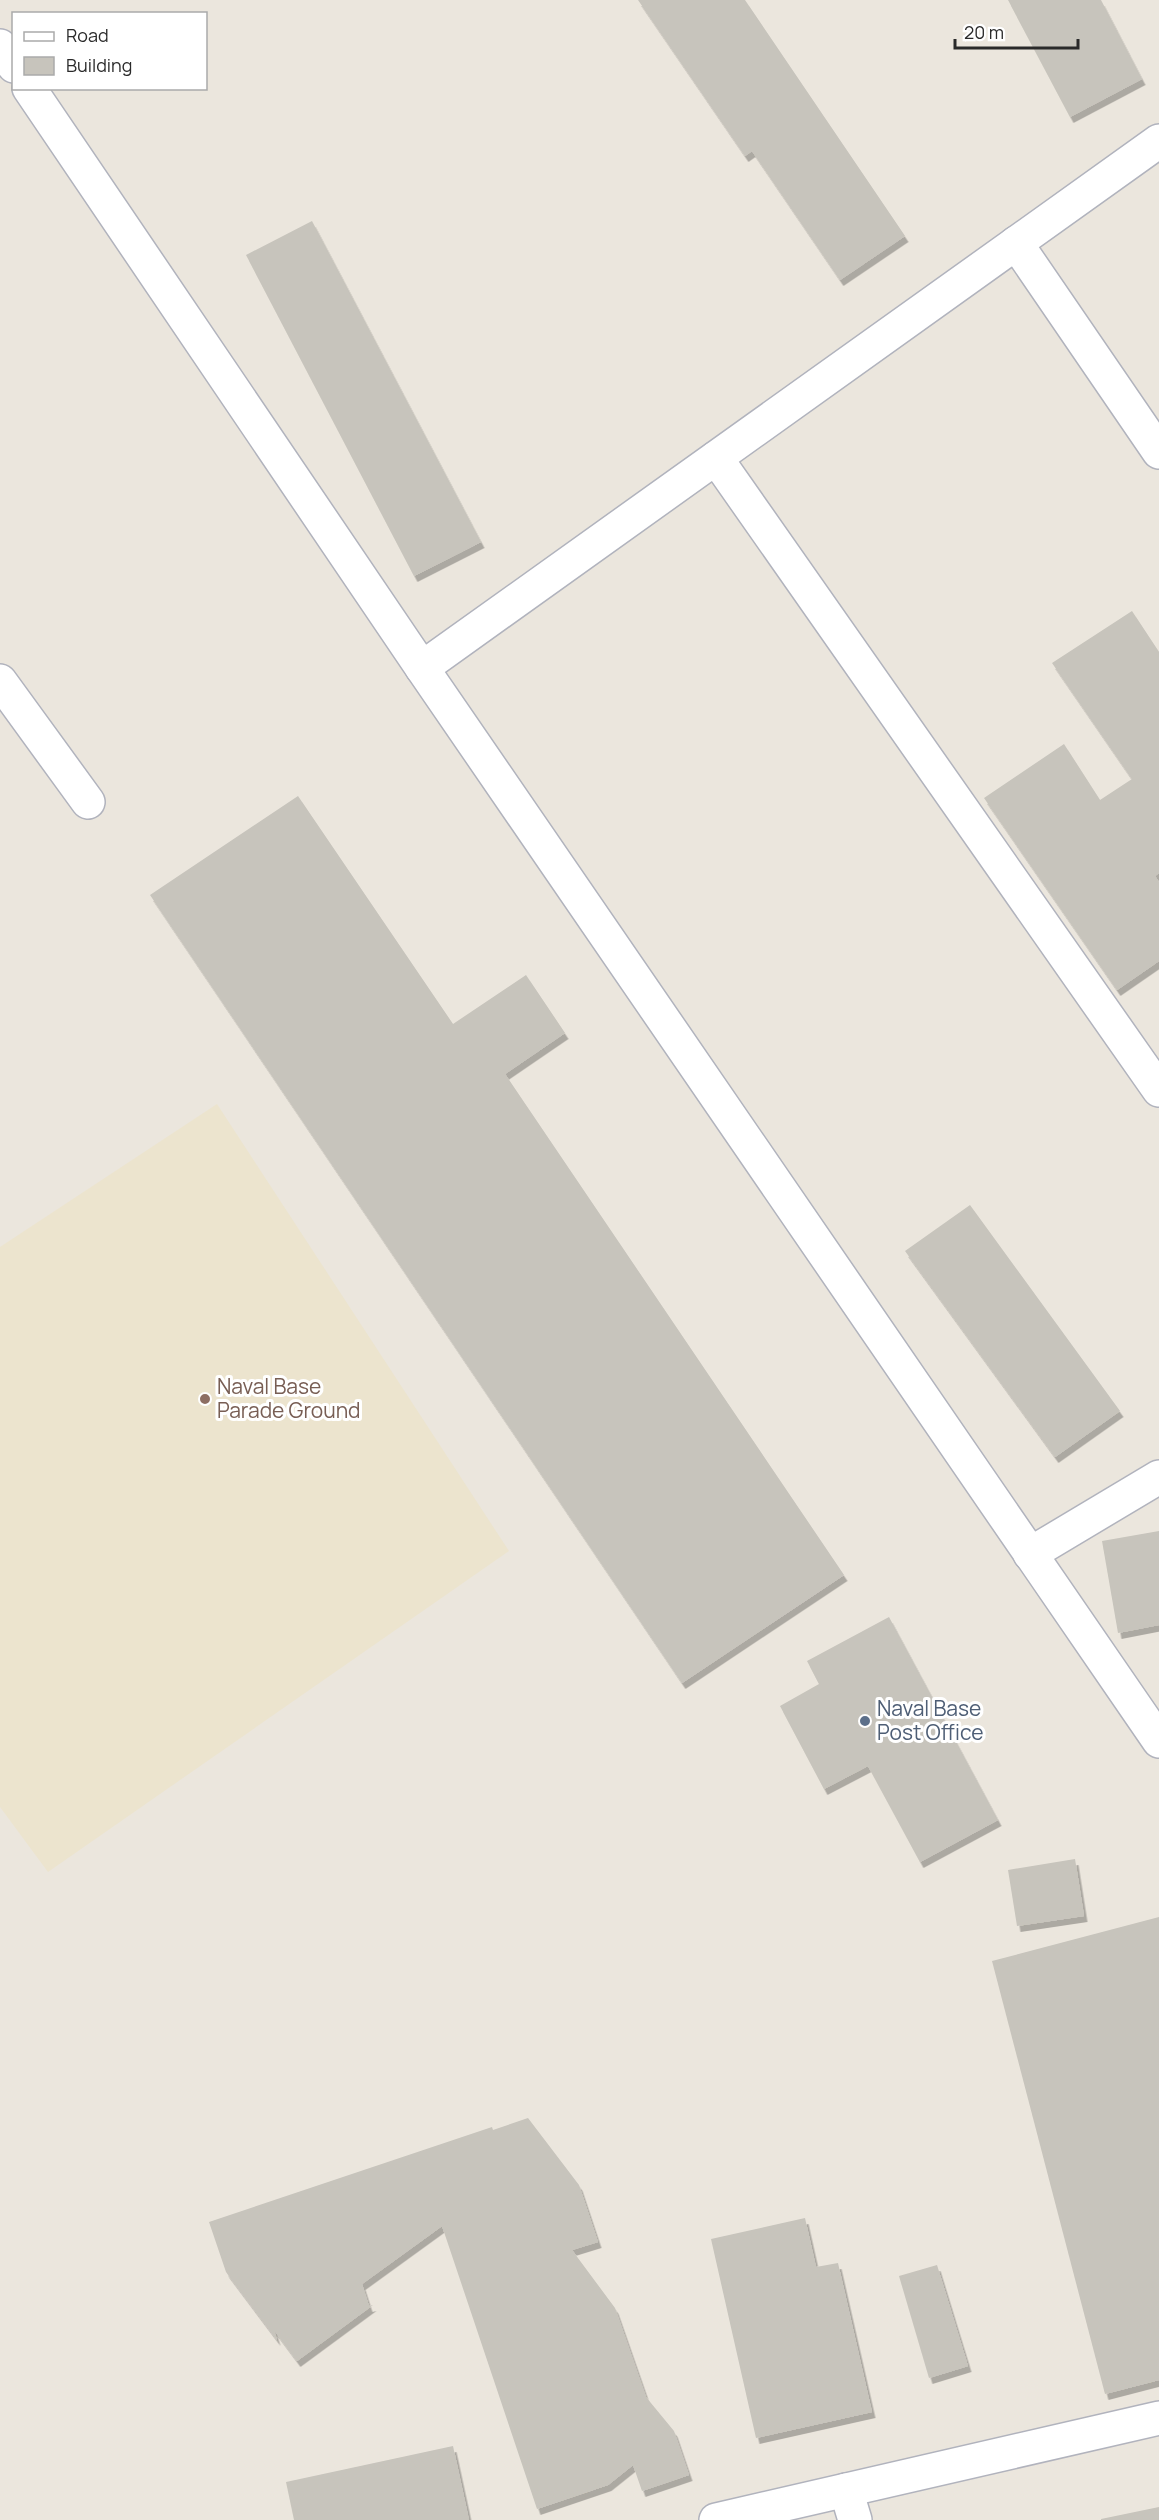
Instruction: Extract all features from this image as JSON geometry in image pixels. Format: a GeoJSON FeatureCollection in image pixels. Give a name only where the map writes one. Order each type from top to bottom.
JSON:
{"type":"FeatureCollection","features":[{"type":"Feature","properties":{"kind":"street"},"geometry":{"type":"LineString","coordinates":[[0,46],[12,63]]}},
{"type":"Feature","properties":{"kind":"street"},"geometry":{"type":"LineString","coordinates":[[29,90],[422,668],[1159,1741]]}},
{"type":"Feature","properties":{"kind":"street"},"geometry":{"type":"LineString","coordinates":[[422,668],[1159,141]]}},
{"type":"Feature","properties":{"kind":"street"},"geometry":{"type":"LineString","coordinates":[[1016,243],[1159,452]]}},
{"type":"Feature","properties":{"kind":"street"},"geometry":{"type":"LineString","coordinates":[[716,458],[1159,1090]]}},
{"type":"Feature","properties":{"kind":"street"},"geometry":{"type":"LineString","coordinates":[[0,681],[88,802]]}},
{"type":"Feature","properties":{"kind":"street"},"geometry":{"type":"LineString","coordinates":[[1030,1554],[1159,1477]]}},
{"type":"Feature","properties":{"kind":"street"},"geometry":{"type":"LineString","coordinates":[[716,2520],[851,2505],[1159,2418]]}},
{"type":"Feature","properties":{"kind":"shaded area","name":"Naval Base Parade Ground"},"geometry":{"type":"Polygon","coordinates":[[[217,1104],[509,1551],[48,1872],[0,1807],[0,1247],[217,1104]]]}},
{"type":"Feature","properties":{"kind":"building"},"geometry":{"type":"Polygon","coordinates":[[[638,0],[745,0],[905,236],[840,280],[752,151],[745,156],[638,0]]]}},
{"type":"Feature","properties":{"kind":"building"},"geometry":{"type":"Polygon","coordinates":[[[1008,0],[1101,0],[1142,79],[1070,117],[1008,0]]]}},
{"type":"Feature","properties":{"kind":"building"},"geometry":{"type":"Polygon","coordinates":[[[312,221],[481,542],[414,576],[246,255],[312,221]]]}},
{"type":"Feature","properties":{"kind":"building"},"geometry":{"type":"Polygon","coordinates":[[[1132,611],[1159,652],[1159,873],[1155,876],[1159,882],[1159,961],[1117,990],[984,798],[1064,744],[1100,800],[1132,779],[1052,663],[1132,611]]]}},
{"type":"Feature","properties":{"kind":"building"},"geometry":{"type":"Polygon","coordinates":[[[298,796],[453,1024],[526,975],[565,1033],[505,1074],[844,1575],[682,1683],[150,895],[298,796]]]}},
{"type":"Feature","properties":{"kind":"building"},"geometry":{"type":"Polygon","coordinates":[[[970,1205],[1120,1411],[1055,1457],[905,1251],[970,1205]]]}},
{"type":"Feature","properties":{"kind":"building"},"geometry":{"type":"Polygon","coordinates":[[[1159,1531],[1159,1625],[1118,1633],[1102,1541],[1159,1531]]]}},
{"type":"Feature","properties":{"kind":"building"},"geometry":{"type":"Polygon","coordinates":[[[889,1617],[998,1820],[920,1862],[868,1766],[824,1789],[780,1706],[819,1684],[807,1661],[889,1617]]]}},
{"type":"Feature","properties":{"kind":"building"},"geometry":{"type":"Polygon","coordinates":[[[1075,1859],[1084,1916],[1017,1926],[1008,1870],[1075,1859]]]}},
{"type":"Feature","properties":{"kind":"building"},"geometry":{"type":"Polygon","coordinates":[[[1159,1917],[1159,2380],[1105,2394],[992,1961],[1159,1917]]]}},
{"type":"Feature","properties":{"kind":"building"},"geometry":{"type":"Polygon","coordinates":[[[528,2118],[579,2185],[598,2242],[572,2250],[615,2308],[646,2397],[674,2431],[689,2475],[642,2491],[633,2465],[608,2485],[537,2509],[442,2226],[362,2284],[369,2306],[373,2305],[297,2361],[274,2330],[277,2340],[226,2272],[209,2222],[492,2127],[493,2130],[528,2118]]]}},
{"type":"Feature","properties":{"kind":"building"},"geometry":{"type":"Polygon","coordinates":[[[805,2218],[816,2267],[838,2263],[872,2412],[756,2438],[711,2239],[805,2218]]]}},
{"type":"Feature","properties":{"kind":"building"},"geometry":{"type":"Polygon","coordinates":[[[937,2265],[968,2366],[929,2378],[899,2276],[937,2265]]]}},
{"type":"Feature","properties":{"kind":"building"},"geometry":{"type":"Polygon","coordinates":[[[453,2446],[469,2520],[294,2520],[286,2482],[453,2446]]]}},
{"type":"Feature","properties":{"kind":"building"},"geometry":{"type":"Polygon","coordinates":[[[1159,2507],[1159,2520],[1101,2520],[1101,2519],[1159,2507]]]}},
{"type":"Feature","properties":{"kind":"place","name":"Naval Base Parade Ground"},"geometry":{"type":"Point","coordinates":[205,1399]}},
{"type":"Feature","properties":{"kind":"place","name":"Naval Base Post Office"},"geometry":{"type":"Point","coordinates":[865,1721]}}]}
